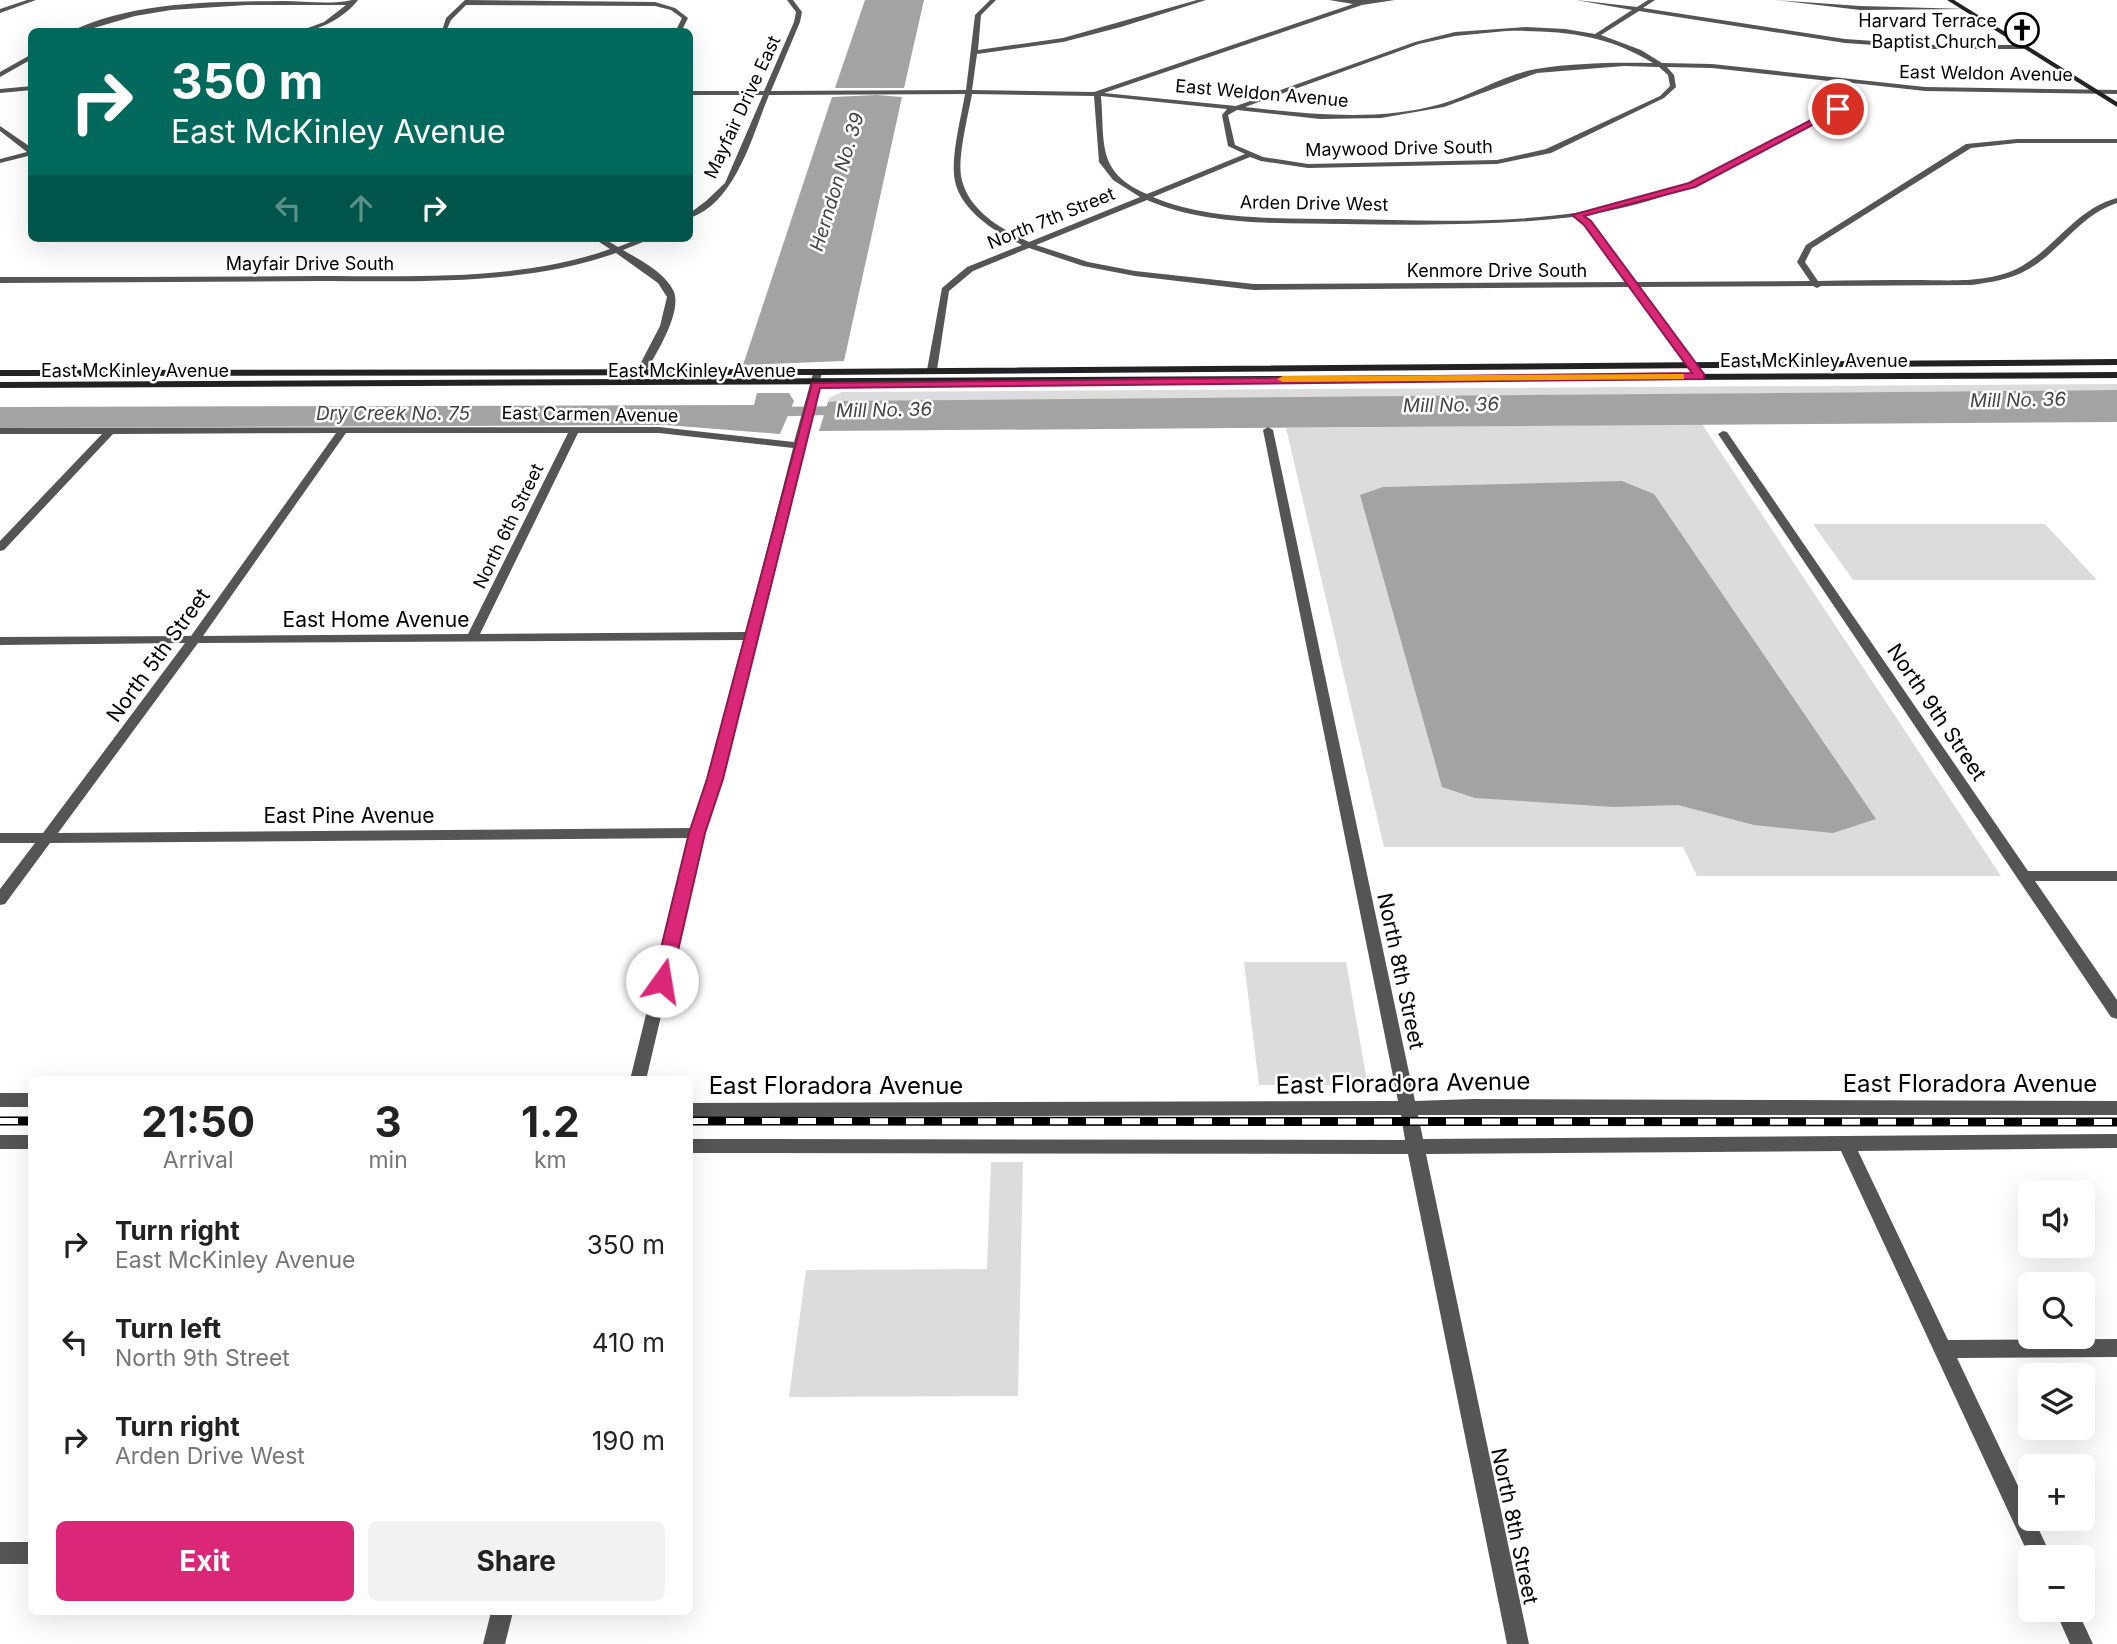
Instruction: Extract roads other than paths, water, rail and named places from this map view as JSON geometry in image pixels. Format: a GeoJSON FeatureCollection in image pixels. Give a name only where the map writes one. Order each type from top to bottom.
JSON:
{"type":"FeatureCollection","features":[{"type":"Feature","properties":{"kind":"main road"},"geometry":{"type":"LineString","coordinates":[[1950,0],[2117,105]]}},
{"type":"Feature","properties":{"kind":"main road","name":"East McKinley Avenue"},"geometry":{"type":"LineString","coordinates":[[0,373],[817,372],[1690,363],[2117,362]]}},
{"type":"Feature","properties":{"kind":"main road"},"geometry":{"type":"LineString","coordinates":[[1057,382],[1072,375],[1142,373],[1188,367]]}},
{"type":"Feature","properties":{"kind":"main road"},"geometry":{"type":"LineString","coordinates":[[449,385],[507,380],[619,379],[641,372]]}},
{"type":"Feature","properties":{"kind":"main road","name":"East McKinley Avenue"},"geometry":{"type":"LineString","coordinates":[[0,385],[816,385],[2117,375]]}},
{"type":"Feature","properties":{"kind":"street"},"geometry":{"type":"LineString","coordinates":[[0,12],[33,0]]}},
{"type":"Feature","properties":{"kind":"street","name":"Mayfair Drive East"},"geometry":{"type":"LineString","coordinates":[[693,214],[728,184],[799,18],[799,12],[790,0]]}},
{"type":"Feature","properties":{"kind":"street","name":"Kenmore Drive South"},"geometry":{"type":"LineString","coordinates":[[993,0],[978,15],[976,52],[968,92],[959,183],[974,208],[1025,244],[1123,273],[1204,284],[1254,287],[1936,284],[1999,278],[2026,267],[2099,207],[2117,200]]}},
{"type":"Feature","properties":{"kind":"street"},"geometry":{"type":"LineString","coordinates":[[976,52],[1018,50],[1062,43],[1203,0]]}},
{"type":"Feature","properties":{"kind":"street"},"geometry":{"type":"LineString","coordinates":[[1332,0],[1361,3],[1392,0]]}},
{"type":"Feature","properties":{"kind":"street"},"geometry":{"type":"LineString","coordinates":[[1579,0],[1845,41],[1932,47],[2025,47]]}},
{"type":"Feature","properties":{"kind":"street"},"geometry":{"type":"LineString","coordinates":[[1597,35],[1652,0]]}},
{"type":"Feature","properties":{"kind":"street"},"geometry":{"type":"LineString","coordinates":[[1778,0],[1871,8],[1965,9]]}},
{"type":"Feature","properties":{"kind":"street"},"geometry":{"type":"LineString","coordinates":[[81,28],[109,14],[155,5],[354,1]]}},
{"type":"Feature","properties":{"kind":"street"},"geometry":{"type":"LineString","coordinates":[[312,28],[326,23],[354,1]]}},
{"type":"Feature","properties":{"kind":"street"},"geometry":{"type":"LineString","coordinates":[[444,28],[445,23],[467,1],[655,4],[673,9],[685,18],[680,28]]}},
{"type":"Feature","properties":{"kind":"street"},"geometry":{"type":"LineString","coordinates":[[1097,93],[1361,3]]}},
{"type":"Feature","properties":{"kind":"street"},"geometry":{"type":"LineString","coordinates":[[1249,155],[1232,146],[1226,115],[1237,108],[1434,38],[1506,29],[1556,30],[1597,35],[1632,46],[1659,64]]}},
{"type":"Feature","properties":{"kind":"street"},"geometry":{"type":"LineString","coordinates":[[0,75],[28,58]]}},
{"type":"Feature","properties":{"kind":"street","name":"East Weldon Avenue"},"geometry":{"type":"LineString","coordinates":[[693,93],[1097,93],[1320,117],[1405,114],[1442,106],[1536,71],[1598,65],[1659,64],[1741,69],[1955,91],[2117,92]]}},
{"type":"Feature","properties":{"kind":"street","name":"Maywood Drive South"},"geometry":{"type":"LineString","coordinates":[[1249,155],[1292,165],[1322,166],[1471,165],[1535,155],[1670,92],[1673,78],[1659,64]]}},
{"type":"Feature","properties":{"kind":"street","name":"Arden Drive West"},"geometry":{"type":"LineString","coordinates":[[1097,93],[1103,162],[1116,179],[1148,196],[1209,214],[1275,221],[1504,220],[1576,215],[1692,185],[1838,109],[1841,81]]}},
{"type":"Feature","properties":{"kind":"street"},"geometry":{"type":"LineString","coordinates":[[0,91],[28,88]]}},
{"type":"Feature","properties":{"kind":"street"},"geometry":{"type":"LineString","coordinates":[[0,128],[28,150]]}},
{"type":"Feature","properties":{"kind":"street"},"geometry":{"type":"LineString","coordinates":[[1817,285],[1801,262],[1809,247],[1969,146],[2017,141],[2117,141]]}},
{"type":"Feature","properties":{"kind":"street"},"geometry":{"type":"LineString","coordinates":[[0,161],[28,154]]}},
{"type":"Feature","properties":{"kind":"street","name":"North 7th Street"},"geometry":{"type":"LineString","coordinates":[[932,370],[945,290],[970,269],[1025,244],[1249,155]]}},
{"type":"Feature","properties":{"kind":"street"},"geometry":{"type":"LineString","coordinates":[[1576,215],[1587,223],[1700,377]]}},
{"type":"Feature","properties":{"kind":"street"},"geometry":{"type":"LineString","coordinates":[[604,242],[663,281],[671,295],[669,312],[641,372]]}},
{"type":"Feature","properties":{"kind":"street"},"geometry":{"type":"LineString","coordinates":[[619,251],[640,242]]}},
{"type":"Feature","properties":{"kind":"street","name":"Mayfair Drive South"},"geometry":{"type":"LineString","coordinates":[[0,280],[451,278],[533,269],[619,251]]}},
{"type":"Feature","properties":{"kind":"street"},"geometry":{"type":"LineString","coordinates":[[639,1076],[697,833],[715,779],[816,385],[817,372]]}},
{"type":"Feature","properties":{"kind":"street","name":"North 5th Street"},"geometry":{"type":"LineString","coordinates":[[0,900],[194,640],[343,430]]}},
{"type":"Feature","properties":{"kind":"street","name":"North 6th Street"},"geometry":{"type":"LineString","coordinates":[[471,638],[575,430]]}},
{"type":"Feature","properties":{"kind":"street","name":"East Carmen Avenue"},"geometry":{"type":"LineString","coordinates":[[0,431],[659,430],[800,446]]}},
{"type":"Feature","properties":{"kind":"street","name":"North 8th Street"},"geometry":{"type":"LineString","coordinates":[[1268,430],[1518,1644]]}},
{"type":"Feature","properties":{"kind":"street"},"geometry":{"type":"LineString","coordinates":[[0,548],[110,431]]}},
{"type":"Feature","properties":{"kind":"street","name":"North 9th Street"},"geometry":{"type":"LineString","coordinates":[[1723,434],[2117,1013]]}},
{"type":"Feature","properties":{"kind":"street","name":"East Home Avenue"},"geometry":{"type":"LineString","coordinates":[[0,641],[752,636]]}},
{"type":"Feature","properties":{"kind":"street","name":"East Pine Avenue"},"geometry":{"type":"LineString","coordinates":[[0,838],[697,833]]}},
{"type":"Feature","properties":{"kind":"street"},"geometry":{"type":"LineString","coordinates":[[2024,876],[2117,876]]}},
{"type":"Feature","properties":{"kind":"street"},"geometry":{"type":"LineString","coordinates":[[0,1100],[28,1100]]}},
{"type":"Feature","properties":{"kind":"street","name":"East Floradora Avenue"},"geometry":{"type":"LineString","coordinates":[[693,1110],[2117,1108]]}},
{"type":"Feature","properties":{"kind":"street"},"geometry":{"type":"LineString","coordinates":[[693,1146],[1415,1147],[2117,1141]]}},
{"type":"Feature","properties":{"kind":"street"},"geometry":{"type":"LineString","coordinates":[[0,1142],[28,1142]]}},
{"type":"Feature","properties":{"kind":"street"},"geometry":{"type":"LineString","coordinates":[[1846,1143],[2035,1545]]}},
{"type":"Feature","properties":{"kind":"street"},"geometry":{"type":"LineString","coordinates":[[1944,1349],[2117,1348]]}},
{"type":"Feature","properties":{"kind":"street"},"geometry":{"type":"LineString","coordinates":[[0,1553],[28,1553]]}},
{"type":"Feature","properties":{"kind":"street"},"geometry":{"type":"LineString","coordinates":[[494,1644],[501,1615]]}},
{"type":"Feature","properties":{"kind":"street"},"geometry":{"type":"LineString","coordinates":[[2072,1622],[2082,1644]]}},
{"type":"Feature","properties":{"kind":"water"},"geometry":{"type":"Polygon","coordinates":[[[865,0],[924,0],[904,88],[835,88],[865,0]]]}},
{"type":"Feature","properties":{"kind":"water","name":"Herndon No. 39"},"geometry":{"type":"Polygon","coordinates":[[[832,97],[902,97],[844,361],[743,365],[832,97]]]}},
{"type":"Feature","properties":{"kind":"water"},"geometry":{"type":"Polygon","coordinates":[[[2117,390],[2117,422],[819,431],[828,402],[839,401],[2117,390]]]}},
{"type":"Feature","properties":{"kind":"water","name":"Dry Creek No. 75"},"geometry":{"type":"Polygon","coordinates":[[[757,393],[789,393],[794,401],[780,434],[666,425],[0,428],[0,407],[754,405],[757,393]]]}},
{"type":"Feature","properties":{"kind":"water"},"geometry":{"type":"Polygon","coordinates":[[[1622,481],[1654,494],[1876,819],[1833,833],[1754,825],[1678,805],[1614,807],[1475,798],[1442,787],[1360,495],[1383,487],[1622,481]]]}},
{"type":"Feature","properties":{"kind":"waterway","name":"Mill No. 36"},"geometry":{"type":"LineString","coordinates":[[762,412],[854,411]]}},
{"type":"Feature","properties":{"kind":"railway"},"geometry":{"type":"LineString","coordinates":[[0,1121],[28,1121]]}},
{"type":"Feature","properties":{"kind":"railway"},"geometry":{"type":"LineString","coordinates":[[693,1121],[2117,1122]]}},
{"type":"Feature","properties":{"kind":"place","name":"Harvard Terrace Baptist Church"},"geometry":{"type":"Point","coordinates":[2022,30]}}]}
